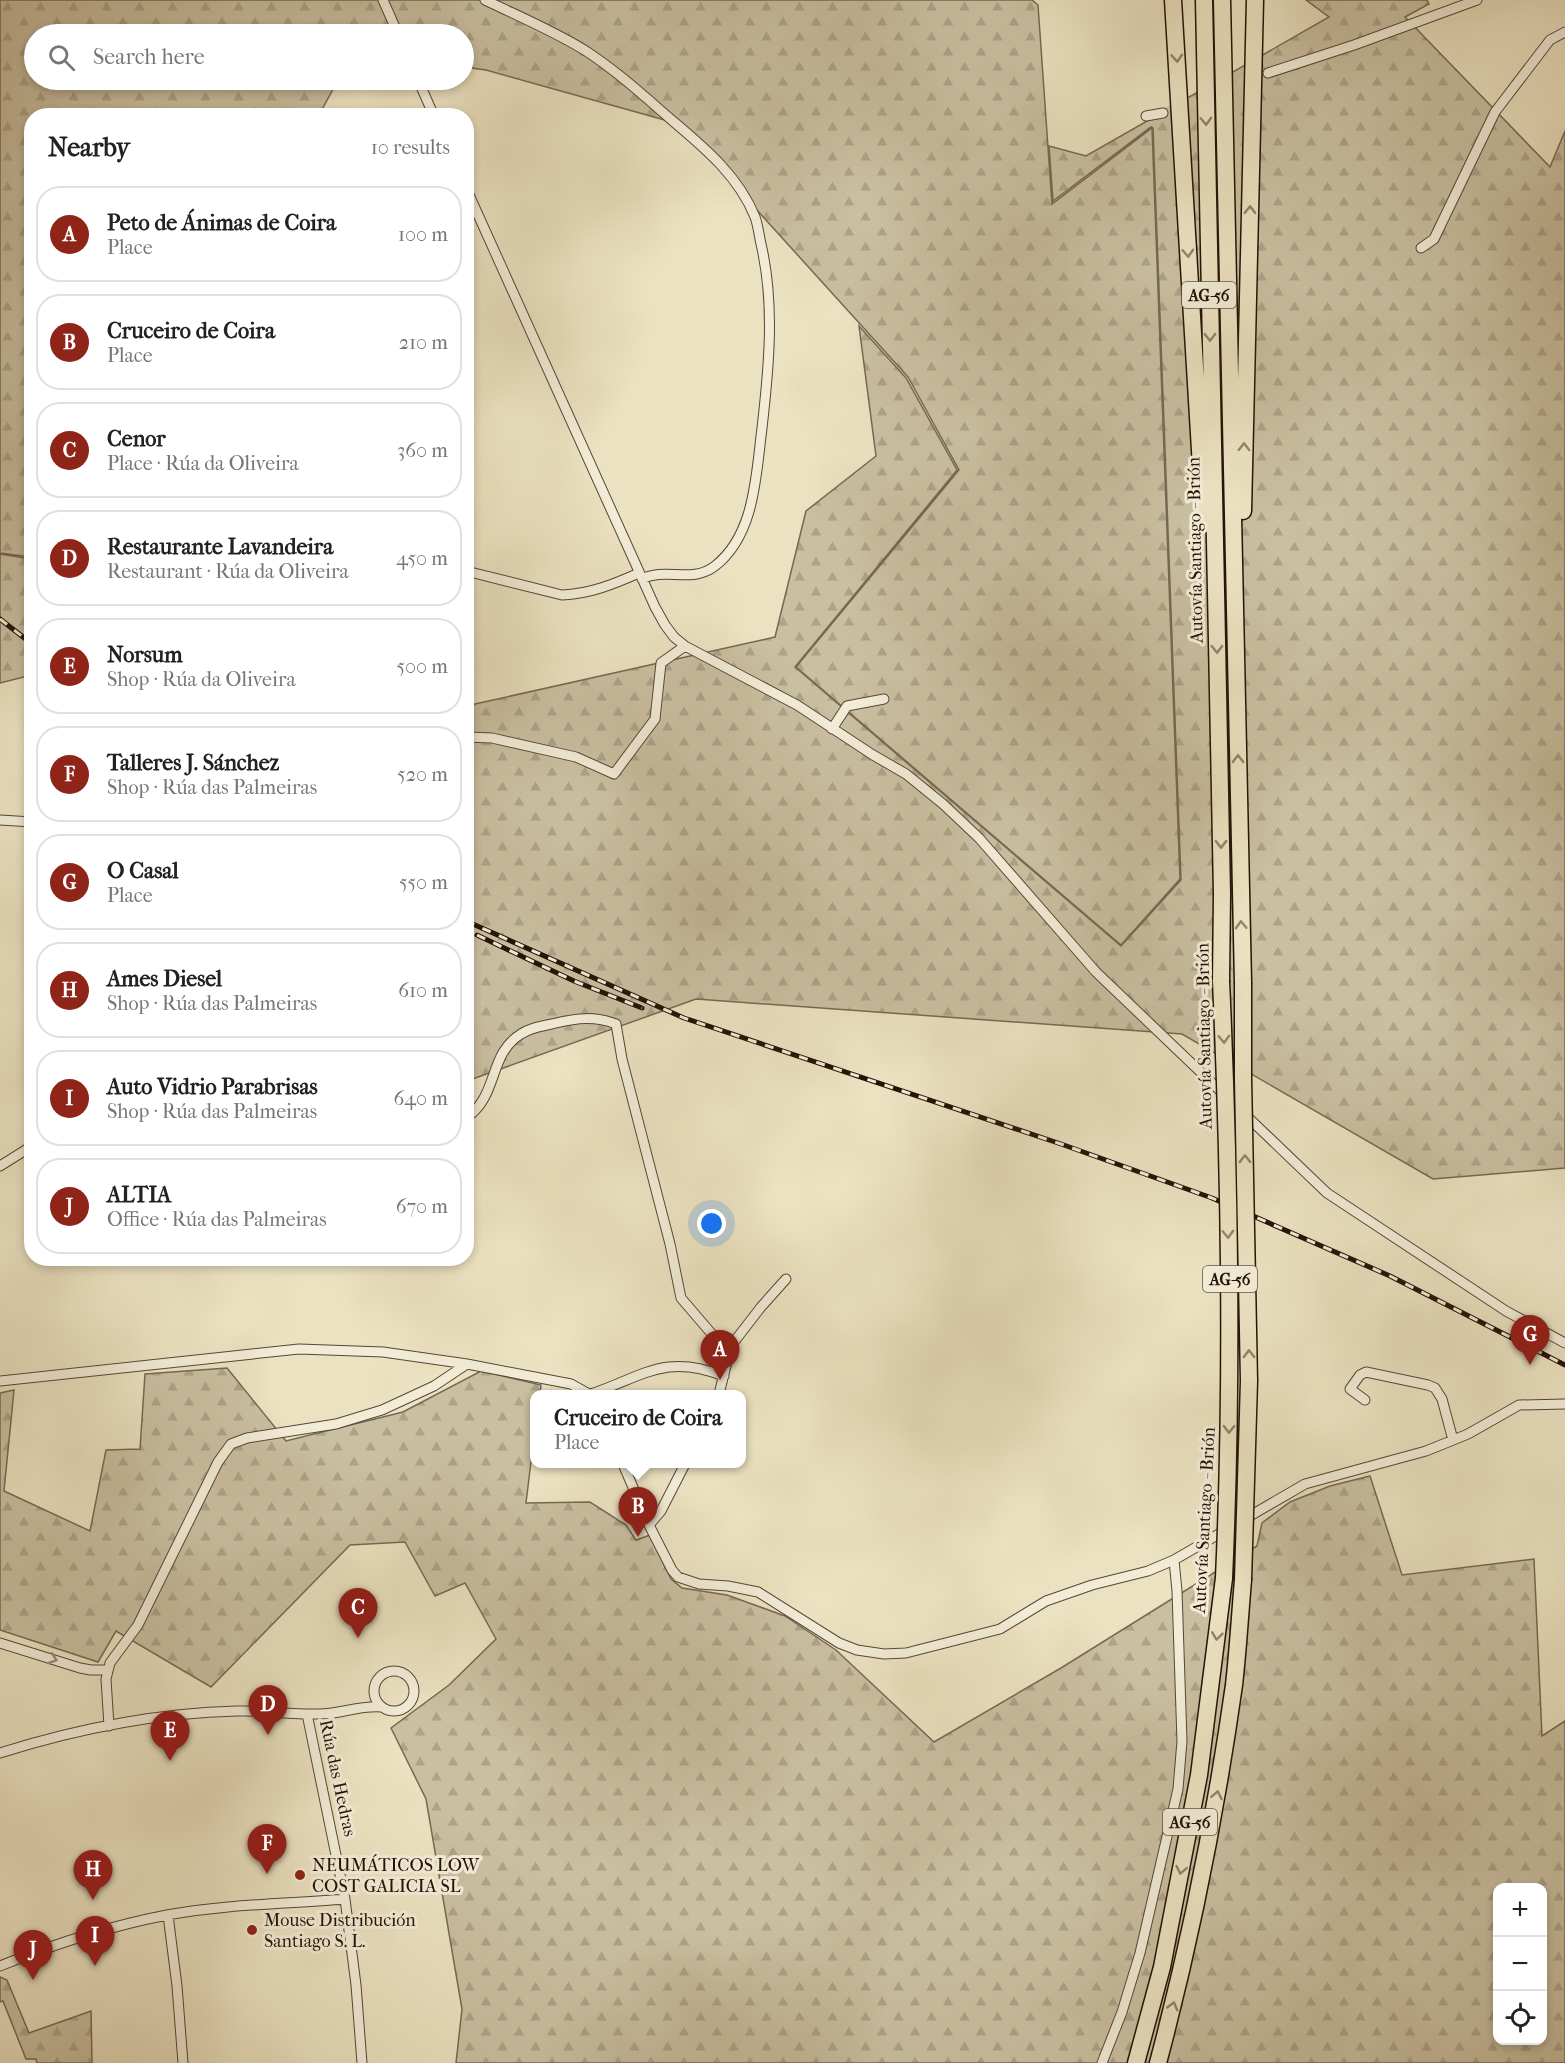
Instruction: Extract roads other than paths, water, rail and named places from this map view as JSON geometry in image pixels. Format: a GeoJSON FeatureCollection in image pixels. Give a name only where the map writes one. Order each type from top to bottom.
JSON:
{"type":"FeatureCollection","features":[{"type":"Feature","properties":{"kind":"highway"},"geometry":{"type":"LineString","coordinates":[[1173,0],[1207,565],[1216,591]]}},
{"type":"Feature","properties":{"kind":"highway","name":"Autovía Santiago - Brión"},"geometry":{"type":"LineString","coordinates":[[1136,2063],[1162,1967],[1199,1775],[1224,1578],[1230,1369],[1204,0]]}},
{"type":"Feature","properties":{"kind":"highway","name":"Autovía Santiago - Brión"},"geometry":{"type":"LineString","coordinates":[[1158,2063],[1182,1970],[1220,1778],[1234,1682],[1243,1580],[1249,1380],[1243,1090],[1244,983],[1240,887],[1222,0]]}},
{"type":"Feature","properties":{"kind":"highway"},"geometry":{"type":"LineString","coordinates":[[1234,568],[1243,520],[1255,0]]}},
{"type":"Feature","properties":{"kind":"street"},"geometry":{"type":"LineString","coordinates":[[383,0],[394,24]]}},
{"type":"Feature","properties":{"kind":"street"},"geometry":{"type":"LineString","coordinates":[[474,573],[562,594],[577,594],[641,576],[699,575],[731,552],[742,534],[758,459],[767,385],[770,325],[765,262],[756,219],[741,187],[710,152],[624,78],[585,50],[485,0]]}},
{"type":"Feature","properties":{"kind":"street"},"geometry":{"type":"LineString","coordinates":[[1268,73],[1477,0]]}},
{"type":"Feature","properties":{"kind":"street"},"geometry":{"type":"LineString","coordinates":[[1422,248],[1434,239],[1495,112],[1550,40],[1565,32]]}},
{"type":"Feature","properties":{"kind":"street"},"geometry":{"type":"LineString","coordinates":[[422,90],[430,108]]}},
{"type":"Feature","properties":{"kind":"street"},"geometry":{"type":"LineString","coordinates":[[1146,116],[1163,113]]}},
{"type":"Feature","properties":{"kind":"street"},"geometry":{"type":"LineString","coordinates":[[474,206],[641,576],[665,625],[674,637],[685,646],[797,705],[906,774],[943,804],[994,855],[1096,972],[1327,1193],[1506,1311],[1565,1343]]}},
{"type":"Feature","properties":{"kind":"street"},"geometry":{"type":"LineString","coordinates":[[474,737],[492,738],[576,757],[614,774],[655,719],[661,663],[685,646]]}},
{"type":"Feature","properties":{"kind":"street"},"geometry":{"type":"LineString","coordinates":[[832,729],[847,706],[884,699]]}},
{"type":"Feature","properties":{"kind":"street"},"geometry":{"type":"LineString","coordinates":[[0,820],[24,822]]}},
{"type":"Feature","properties":{"kind":"street"},"geometry":{"type":"LineString","coordinates":[[474,1111],[482,1104],[503,1050],[521,1034],[532,1028],[587,1018],[616,1024],[627,1079],[670,1244],[681,1298],[728,1351],[729,1357],[720,1390]]}},
{"type":"Feature","properties":{"kind":"street"},"geometry":{"type":"LineString","coordinates":[[0,1166],[24,1151]]}},
{"type":"Feature","properties":{"kind":"street"},"geometry":{"type":"LineString","coordinates":[[728,1351],[761,1307],[786,1279]]}},
{"type":"Feature","properties":{"kind":"street"},"geometry":{"type":"LineString","coordinates":[[0,1381],[299,1349],[382,1352],[467,1364],[571,1384],[581,1390]]}},
{"type":"Feature","properties":{"kind":"street"},"geometry":{"type":"LineString","coordinates":[[109,1726],[107,1670],[113,1658],[138,1625],[218,1462],[231,1444],[247,1438],[336,1424],[382,1410],[434,1386],[467,1364]]}},
{"type":"Feature","properties":{"kind":"street"},"geometry":{"type":"LineString","coordinates":[[602,1390],[647,1371],[672,1366],[699,1369],[724,1376]]}},
{"type":"Feature","properties":{"kind":"street"},"geometry":{"type":"LineString","coordinates":[[1365,1400],[1350,1389],[1360,1375],[1366,1372],[1428,1385],[1440,1394],[1453,1440]]}},
{"type":"Feature","properties":{"kind":"street"},"geometry":{"type":"LineString","coordinates":[[625,1468],[649,1525],[672,1570],[678,1577],[687,1581],[758,1592],[839,1643],[857,1650],[884,1654],[906,1653],[1000,1629],[1046,1601],[1092,1585],[1148,1571],[1174,1560],[1305,1484],[1426,1451],[1468,1434],[1519,1405],[1565,1404]]}},
{"type":"Feature","properties":{"kind":"street"},"geometry":{"type":"LineString","coordinates":[[649,1525],[661,1511],[683,1468]]}},
{"type":"Feature","properties":{"kind":"street"},"geometry":{"type":"LineString","coordinates":[[1101,2063],[1122,2012],[1140,1953],[1178,1789],[1182,1741],[1174,1560]]}},
{"type":"Feature","properties":{"kind":"street"},"geometry":{"type":"LineString","coordinates":[[0,1643],[80,1668],[107,1670]]}},
{"type":"Feature","properties":{"kind":"street"},"geometry":{"type":"LineString","coordinates":[[0,1753],[49,1739],[109,1726],[144,1719],[205,1712],[259,1710],[307,1714],[340,1712],[362,1706],[382,1707],[394,1711],[407,1706],[414,1694],[411,1681],[401,1672],[387,1672],[376,1680],[374,1692],[382,1707]]}},
{"type":"Feature","properties":{"kind":"street"},"geometry":{"type":"LineString","coordinates":[[362,1706],[374,1692]]}},
{"type":"Feature","properties":{"kind":"street","name":"Rúa das Hedras"},"geometry":{"type":"LineString","coordinates":[[307,1714],[345,1899],[356,1985],[362,2063]]}},
{"type":"Feature","properties":{"kind":"street"},"geometry":{"type":"LineString","coordinates":[[0,1966],[79,1938],[168,1915],[252,1904],[345,1899]]}},
{"type":"Feature","properties":{"kind":"street"},"geometry":{"type":"LineString","coordinates":[[168,1915],[183,2063]]}},
{"type":"Feature","properties":{"kind":"tunnel"},"geometry":{"type":"LineString","coordinates":[[1163,113],[1268,73]]}},
{"type":"Feature","properties":{"kind":"railway"},"geometry":{"type":"LineString","coordinates":[[0,619],[24,638]]}},
{"type":"Feature","properties":{"kind":"railway"},"geometry":{"type":"LineString","coordinates":[[474,925],[684,1018],[1061,1144],[1212,1198],[1390,1276],[1565,1365]]}},
{"type":"Feature","properties":{"kind":"railway"},"geometry":{"type":"LineString","coordinates":[[477,935],[574,981],[642,1008]]}},
{"type":"Feature","properties":{"kind":"place","name":"O Casal"},"geometry":{"type":"Point","coordinates":[1530,1365]}},
{"type":"Feature","properties":{"kind":"place","name":"Peto de Ánimas de Coira"},"geometry":{"type":"Point","coordinates":[720,1380]}},
{"type":"Feature","properties":{"kind":"place","name":"Cruceiro de Coira"},"geometry":{"type":"Point","coordinates":[638,1537]}},
{"type":"Feature","properties":{"kind":"place","name":"Cenor"},"geometry":{"type":"Point","coordinates":[358,1638]}},
{"type":"Feature","properties":{"kind":"place","name":"Restaurante Lavandeira"},"geometry":{"type":"Point","coordinates":[268,1735]}},
{"type":"Feature","properties":{"kind":"place","name":"Norsum"},"geometry":{"type":"Point","coordinates":[170,1761]}},
{"type":"Feature","properties":{"kind":"place","name":"Talleres J. Sánchez"},"geometry":{"type":"Point","coordinates":[267,1874]}},
{"type":"Feature","properties":{"kind":"place","name":"NEUMÁTICOS LOW COST GALICIA SL"},"geometry":{"type":"Point","coordinates":[300,1875]}},
{"type":"Feature","properties":{"kind":"place","name":"Ames Diesel"},"geometry":{"type":"Point","coordinates":[93,1900]}},
{"type":"Feature","properties":{"kind":"place","name":"Mouse Distribución Santiago S. L."},"geometry":{"type":"Point","coordinates":[252,1930]}},
{"type":"Feature","properties":{"kind":"place","name":"Auto Vidrio Parabrisas"},"geometry":{"type":"Point","coordinates":[95,1966]}},
{"type":"Feature","properties":{"kind":"place","name":"ALTIA"},"geometry":{"type":"Point","coordinates":[33,1980]}}]}
